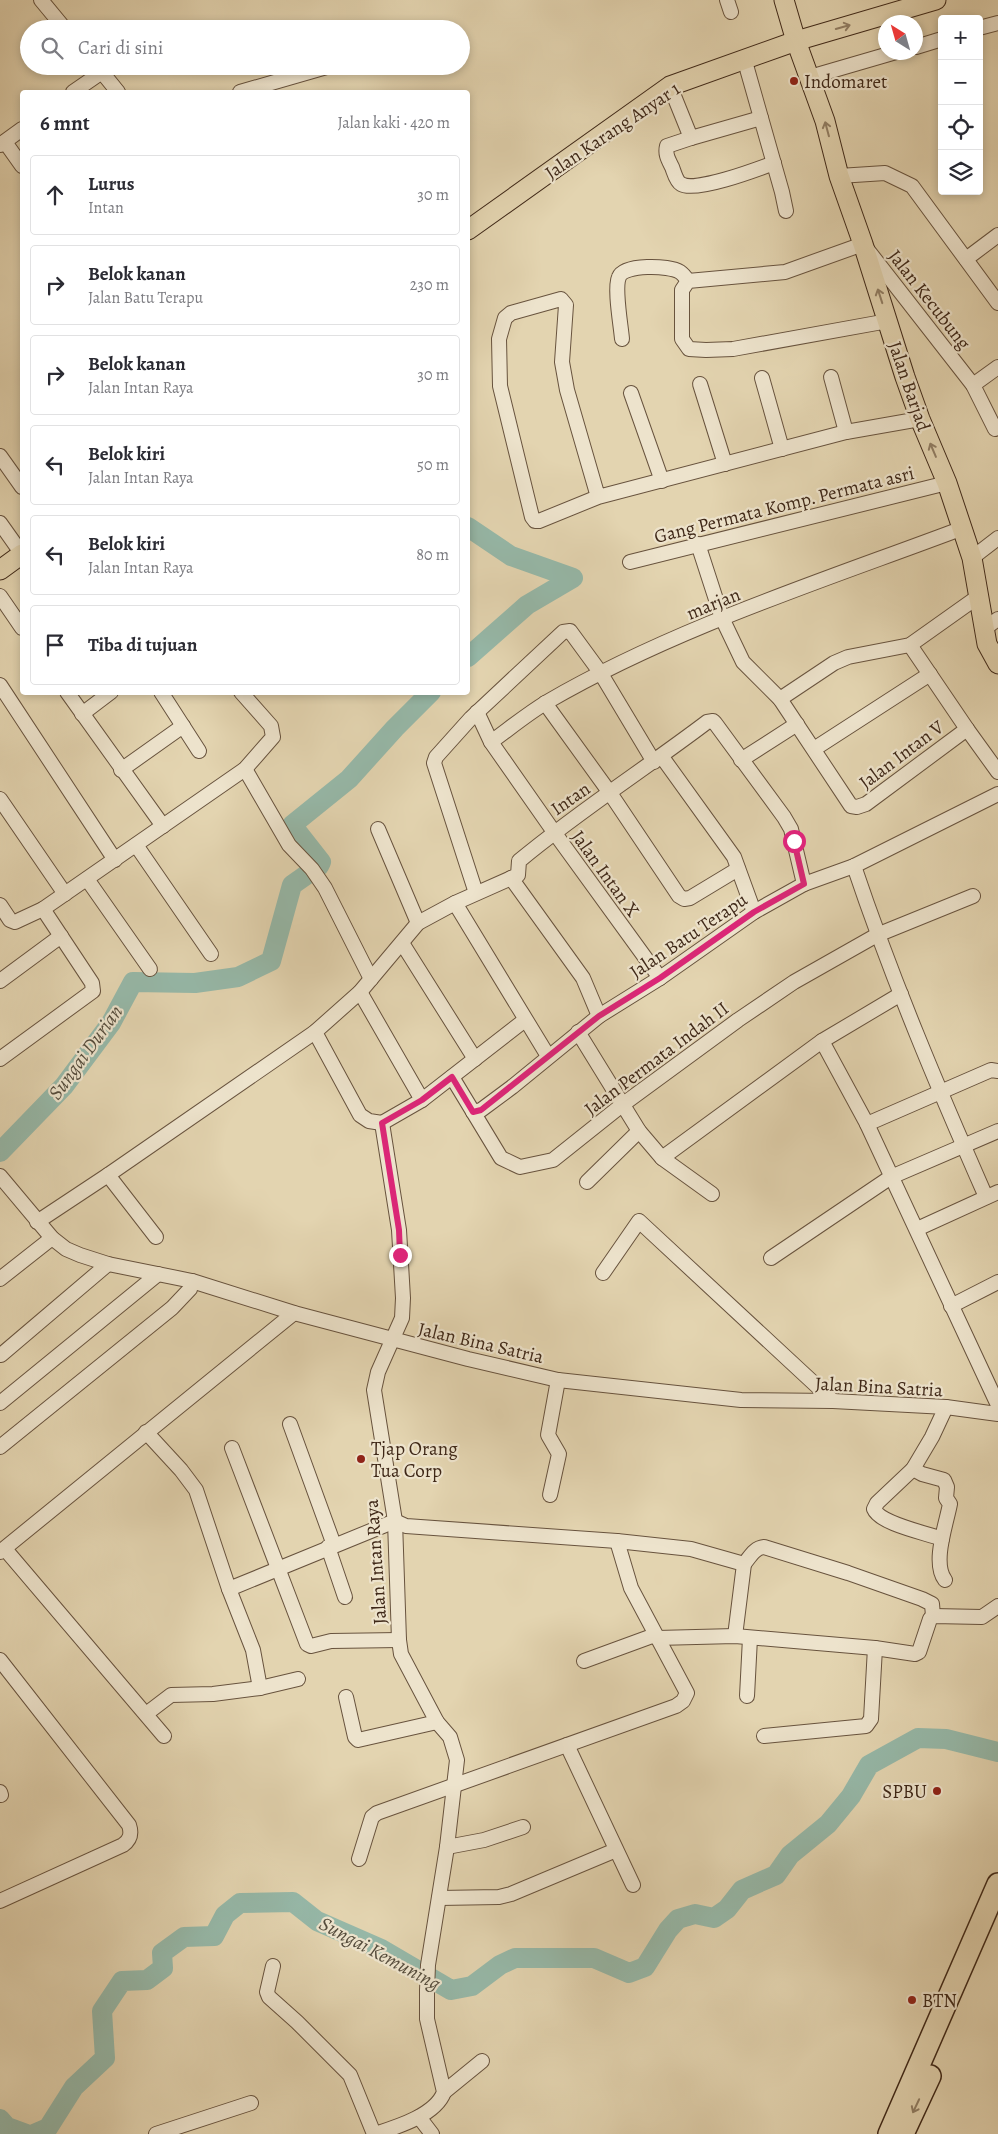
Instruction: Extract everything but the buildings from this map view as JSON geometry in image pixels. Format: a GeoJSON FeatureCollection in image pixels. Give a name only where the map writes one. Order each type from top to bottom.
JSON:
{"type":"FeatureCollection","features":[{"type":"Feature","properties":{"kind":"highway"},"geometry":{"type":"LineString","coordinates":[[889,2134],[903,2098],[917,2072],[998,1884]]}},
{"type":"Feature","properties":{"kind":"highway"},"geometry":{"type":"LineString","coordinates":[[903,2134],[998,1917]]}},
{"type":"Feature","properties":{"kind":"main road","name":"Jalan Barjad"},"geometry":{"type":"LineString","coordinates":[[784,0],[796,41],[825,121],[839,176],[920,420],[947,483],[963,528],[972,558],[979,596],[991,624],[988,644],[998,664]]}},
{"type":"Feature","properties":{"kind":"main road","name":"Jalan Karang Anyar 1"},"geometry":{"type":"LineString","coordinates":[[470,229],[670,86],[796,41],[936,0]]}},
{"type":"Feature","properties":{"kind":"main road"},"geometry":{"type":"LineString","coordinates":[[0,570],[20,555]]}},
{"type":"Feature","properties":{"kind":"street"},"geometry":{"type":"LineString","coordinates":[[44,1],[59,20]]}},
{"type":"Feature","properties":{"kind":"street"},"geometry":{"type":"LineString","coordinates":[[983,27],[998,23]]}},
{"type":"Feature","properties":{"kind":"street"},"geometry":{"type":"LineString","coordinates":[[923,45],[938,40]]}},
{"type":"Feature","properties":{"kind":"street"},"geometry":{"type":"LineString","coordinates":[[810,77],[878,57]]}},
{"type":"Feature","properties":{"kind":"street"},"geometry":{"type":"LineString","coordinates":[[744,58],[786,211]]}},
{"type":"Feature","properties":{"kind":"street"},"geometry":{"type":"LineString","coordinates":[[75,90],[93,75]]}},
{"type":"Feature","properties":{"kind":"street"},"geometry":{"type":"LineString","coordinates":[[105,75],[116,90]]}},
{"type":"Feature","properties":{"kind":"street"},"geometry":{"type":"LineString","coordinates":[[256,90],[271,88],[306,75]]}},
{"type":"Feature","properties":{"kind":"street"},"geometry":{"type":"LineString","coordinates":[[670,86],[691,138]]}},
{"type":"Feature","properties":{"kind":"street"},"geometry":{"type":"LineString","coordinates":[[761,118],[667,146],[665,152],[678,180],[682,184],[689,186],[716,182],[774,163]]}},
{"type":"Feature","properties":{"kind":"street"},"geometry":{"type":"LineString","coordinates":[[20,131],[3,144],[20,164]]}},
{"type":"Feature","properties":{"kind":"street"},"geometry":{"type":"LineString","coordinates":[[839,176],[885,173],[912,186],[998,303]]}},
{"type":"Feature","properties":{"kind":"street"},"geometry":{"type":"LineString","coordinates":[[966,259],[998,236]]}},
{"type":"Feature","properties":{"kind":"street"},"geometry":{"type":"LineString","coordinates":[[688,281],[785,272],[863,244]]}},
{"type":"Feature","properties":{"kind":"street","name":"Jalan Kecubung"},"geometry":{"type":"LineString","coordinates":[[863,244],[973,385],[996,429]]}},
{"type":"Feature","properties":{"kind":"street"},"geometry":{"type":"LineString","coordinates":[[622,339],[617,287],[619,277],[624,271],[659,266],[679,272],[688,281]]}},
{"type":"Feature","properties":{"kind":"street"},"geometry":{"type":"LineString","coordinates":[[688,281],[682,290],[682,340],[689,349],[733,348],[888,321]]}},
{"type":"Feature","properties":{"kind":"street"},"geometry":{"type":"LineString","coordinates":[[598,498],[567,390],[562,362],[566,305],[561,299],[511,313],[505,318],[499,339],[500,386],[532,517],[535,521],[598,498],[846,432],[920,420]]}},
{"type":"Feature","properties":{"kind":"street"},"geometry":{"type":"LineString","coordinates":[[973,385],[998,367]]}},
{"type":"Feature","properties":{"kind":"street"},"geometry":{"type":"LineString","coordinates":[[830,377],[846,432]]}},
{"type":"Feature","properties":{"kind":"street"},"geometry":{"type":"LineString","coordinates":[[762,378],[782,449]]}},
{"type":"Feature","properties":{"kind":"street"},"geometry":{"type":"LineString","coordinates":[[700,384],[725,464]]}},
{"type":"Feature","properties":{"kind":"street"},"geometry":{"type":"LineString","coordinates":[[631,393],[662,481]]}},
{"type":"Feature","properties":{"kind":"street"},"geometry":{"type":"LineString","coordinates":[[0,456],[20,484]]}},
{"type":"Feature","properties":{"kind":"street","name":"Gang Permata Komp. Permata asri"},"geometry":{"type":"LineString","coordinates":[[630,562],[947,483]]}},
{"type":"Feature","properties":{"kind":"street"},"geometry":{"type":"LineString","coordinates":[[0,523],[20,551]]}},
{"type":"Feature","properties":{"kind":"street","name":"marjan"},"geometry":{"type":"LineString","coordinates":[[491,742],[545,703],[600,672],[722,618],[963,528]]}},
{"type":"Feature","properties":{"kind":"street"},"geometry":{"type":"LineString","coordinates":[[972,558],[998,538]]}},
{"type":"Feature","properties":{"kind":"street"},"geometry":{"type":"LineString","coordinates":[[698,544],[722,618],[743,662],[780,699],[814,750],[930,674]]}},
{"type":"Feature","properties":{"kind":"street"},"geometry":{"type":"LineString","coordinates":[[0,596],[20,625]]}},
{"type":"Feature","properties":{"kind":"street"},"geometry":{"type":"LineString","coordinates":[[780,699],[834,663],[848,657],[910,645],[979,596]]}},
{"type":"Feature","properties":{"kind":"street"},"geometry":{"type":"LineString","coordinates":[[476,893],[434,763],[436,757],[477,712],[567,630],[600,672],[658,759],[734,857],[754,912]]}},
{"type":"Feature","properties":{"kind":"street"},"geometry":{"type":"LineString","coordinates":[[910,645],[966,729],[998,772]]}},
{"type":"Feature","properties":{"kind":"street"},"geometry":{"type":"LineString","coordinates":[[0,685],[115,860]]}},
{"type":"Feature","properties":{"kind":"street"},"geometry":{"type":"LineString","coordinates":[[69,695],[163,826]]}},
{"type":"Feature","properties":{"kind":"street"},"geometry":{"type":"LineString","coordinates":[[82,714],[106,695]]}},
{"type":"Feature","properties":{"kind":"street"},"geometry":{"type":"LineString","coordinates":[[163,695],[199,751]]}},
{"type":"Feature","properties":{"kind":"street"},"geometry":{"type":"LineString","coordinates":[[0,905],[10,920],[15,922],[42,910],[245,769],[273,737],[273,733],[271,726],[245,695]]}},
{"type":"Feature","properties":{"kind":"street"},"geometry":{"type":"LineString","coordinates":[[545,703],[610,793],[679,896],[684,899],[690,898],[738,869]]}},
{"type":"Feature","properties":{"kind":"street","name":"Jalan Intan X"},"geometry":{"type":"LineString","coordinates":[[477,712],[491,742],[660,978]]}},
{"type":"Feature","properties":{"kind":"street","name":"Intan"},"geometry":{"type":"LineString","coordinates":[[511,878],[518,875],[520,861],[554,832],[707,722],[713,721],[791,829],[804,884]]}},
{"type":"Feature","properties":{"kind":"street"},"geometry":{"type":"LineString","coordinates":[[741,760],[797,724]]}},
{"type":"Feature","properties":{"kind":"street"},"geometry":{"type":"LineString","coordinates":[[121,770],[183,726]]}},
{"type":"Feature","properties":{"kind":"street","name":"Jalan Intan V"},"geometry":{"type":"LineString","coordinates":[[814,750],[852,806],[857,808],[866,804],[966,729]]}},
{"type":"Feature","properties":{"kind":"street"},"geometry":{"type":"LineString","coordinates":[[245,769],[289,845],[319,879],[371,979]]}},
{"type":"Feature","properties":{"kind":"street","name":"Jalan Batu Terapu"},"geometry":{"type":"LineString","coordinates":[[473,1112],[481,1110],[492,1103],[599,1016],[660,978],[754,912],[804,884],[854,866],[998,794]]}},
{"type":"Feature","properties":{"kind":"street"},"geometry":{"type":"LineString","coordinates":[[0,799],[65,894]]}},
{"type":"Feature","properties":{"kind":"street"},"geometry":{"type":"LineString","coordinates":[[378,828],[418,923]]}},
{"type":"Feature","properties":{"kind":"street"},"geometry":{"type":"LineString","coordinates":[[136,845],[211,954]]}},
{"type":"Feature","properties":{"kind":"street"},"geometry":{"type":"LineString","coordinates":[[854,866],[877,935],[940,1090],[964,1146],[992,1194],[917,1229]]}},
{"type":"Feature","properties":{"kind":"street"},"geometry":{"type":"LineString","coordinates":[[37,1222],[108,1176],[315,1032],[360,992],[418,923],[455,903],[511,878],[583,978],[599,1016]]}},
{"type":"Feature","properties":{"kind":"street"},"geometry":{"type":"LineString","coordinates":[[87,879],[150,969]]}},
{"type":"Feature","properties":{"kind":"street","name":"Jalan Permata Indah II"},"geometry":{"type":"LineString","coordinates":[[473,1112],[501,1158],[520,1167],[553,1160],[622,1105],[794,982],[877,935],[973,896]]}},
{"type":"Feature","properties":{"kind":"street"},"geometry":{"type":"LineString","coordinates":[[455,903],[524,1020],[548,1056]]}},
{"type":"Feature","properties":{"kind":"street"},"geometry":{"type":"LineString","coordinates":[[0,1059],[93,991],[92,983],[42,910]]}},
{"type":"Feature","properties":{"kind":"street"},"geometry":{"type":"LineString","coordinates":[[0,981],[61,936]]}},
{"type":"Feature","properties":{"kind":"street"},"geometry":{"type":"LineString","coordinates":[[402,943],[475,1059]]}},
{"type":"Feature","properties":{"kind":"street"},"geometry":{"type":"LineString","coordinates":[[360,992],[422,1100]]}},
{"type":"Feature","properties":{"kind":"street"},"geometry":{"type":"LineString","coordinates":[[662,1158],[822,1041],[900,994]]}},
{"type":"Feature","properties":{"kind":"street"},"geometry":{"type":"LineString","coordinates":[[315,1032],[360,1115],[369,1121],[382,1123],[422,1100],[524,1020]]}},
{"type":"Feature","properties":{"kind":"street"},"geometry":{"type":"LineString","coordinates":[[578,1032],[639,1131],[662,1158],[712,1194]]}},
{"type":"Feature","properties":{"kind":"street"},"geometry":{"type":"LineString","coordinates":[[822,1041],[867,1124],[998,1405]]}},
{"type":"Feature","properties":{"kind":"street"},"geometry":{"type":"LineString","coordinates":[[867,1124],[940,1090],[991,1070],[998,1071]]}},
{"type":"Feature","properties":{"kind":"street"},"geometry":{"type":"LineString","coordinates":[[452,1077],[473,1112]]}},
{"type":"Feature","properties":{"kind":"street","name":"Jalan Intan Raya"},"geometry":{"type":"LineString","coordinates":[[382,1123],[399,1230],[403,1298],[402,1318],[375,1381],[374,1390],[395,1521],[399,1640],[404,1663],[437,1722],[450,1737],[455,1751],[455,1784],[428,1965],[426,1990],[427,2019],[444,2092]]}},
{"type":"Feature","properties":{"kind":"street"},"geometry":{"type":"LineString","coordinates":[[587,1182],[639,1131]]}},
{"type":"Feature","properties":{"kind":"street"},"geometry":{"type":"LineString","coordinates":[[771,1258],[891,1177],[998,1131]]}},
{"type":"Feature","properties":{"kind":"street","name":"Jalan Bina Satria"},"geometry":{"type":"LineString","coordinates":[[0,1176],[52,1238],[66,1248],[108,1264],[192,1282],[392,1340],[558,1380],[741,1400],[833,1401],[946,1407],[998,1414]]}},
{"type":"Feature","properties":{"kind":"street"},"geometry":{"type":"LineString","coordinates":[[108,1176],[156,1238]]}},
{"type":"Feature","properties":{"kind":"street"},"geometry":{"type":"LineString","coordinates":[[603,1273],[639,1221],[833,1401]]}},
{"type":"Feature","properties":{"kind":"street"},"geometry":{"type":"LineString","coordinates":[[0,1279],[52,1238]]}},
{"type":"Feature","properties":{"kind":"street"},"geometry":{"type":"LineString","coordinates":[[0,1355],[108,1264]]}},
{"type":"Feature","properties":{"kind":"street"},"geometry":{"type":"LineString","coordinates":[[0,1403],[158,1274]]}},
{"type":"Feature","properties":{"kind":"street"},"geometry":{"type":"LineString","coordinates":[[0,1447],[172,1308],[190,1290],[192,1282]]}},
{"type":"Feature","properties":{"kind":"street"},"geometry":{"type":"LineString","coordinates":[[951,1306],[998,1282]]}},
{"type":"Feature","properties":{"kind":"street"},"geometry":{"type":"LineString","coordinates":[[164,1736],[2,1550],[294,1313]]}},
{"type":"Feature","properties":{"kind":"street"},"geometry":{"type":"LineString","coordinates":[[550,1495],[559,1454],[548,1435],[558,1380]]}},
{"type":"Feature","properties":{"kind":"street"},"geometry":{"type":"LineString","coordinates":[[942,1538],[885,1520],[876,1514],[874,1509],[877,1503],[912,1469],[932,1437],[946,1407]]}},
{"type":"Feature","properties":{"kind":"street"},"geometry":{"type":"LineString","coordinates":[[290,1424],[331,1546],[345,1597]]}},
{"type":"Feature","properties":{"kind":"street"},"geometry":{"type":"LineString","coordinates":[[146,1432],[181,1470],[196,1490],[229,1589],[253,1650],[260,1688]]}},
{"type":"Feature","properties":{"kind":"street"},"geometry":{"type":"LineString","coordinates":[[232,1448],[277,1568],[309,1645],[331,1641],[399,1640]]}},
{"type":"Feature","properties":{"kind":"street"},"geometry":{"type":"LineString","coordinates":[[912,1469],[944,1480],[948,1487],[946,1498],[950,1504],[942,1538],[939,1567],[945,1580]]}},
{"type":"Feature","properties":{"kind":"street"},"geometry":{"type":"LineString","coordinates":[[229,1589],[395,1521],[406,1526],[617,1541],[691,1549],[744,1564]]}},
{"type":"Feature","properties":{"kind":"street"},"geometry":{"type":"LineString","coordinates":[[359,1859],[374,1815],[455,1784],[460,1784],[676,1706],[683,1701],[687,1693],[631,1588],[617,1541]]}},
{"type":"Feature","properties":{"kind":"street"},"geometry":{"type":"LineString","coordinates":[[735,1636],[744,1564],[760,1547],[848,1573],[922,1599],[932,1604],[934,1616]]}},
{"type":"Feature","properties":{"kind":"street"},"geometry":{"type":"LineString","coordinates":[[584,1661],[656,1636],[735,1636],[917,1653],[930,1619],[934,1616],[982,1617],[998,1606]]}},
{"type":"Feature","properties":{"kind":"street"},"geometry":{"type":"LineString","coordinates":[[747,1696],[750,1638]]}},
{"type":"Feature","properties":{"kind":"street"},"geometry":{"type":"LineString","coordinates":[[764,1736],[866,1726],[871,1719],[875,1648]]}},
{"type":"Feature","properties":{"kind":"street"},"geometry":{"type":"LineString","coordinates":[[0,1660],[131,1830],[130,1838],[123,1845],[0,1901]]}},
{"type":"Feature","properties":{"kind":"street"},"geometry":{"type":"LineString","coordinates":[[146,1714],[171,1695],[213,1694],[260,1688],[298,1679]]}},
{"type":"Feature","properties":{"kind":"street"},"geometry":{"type":"LineString","coordinates":[[346,1697],[355,1737],[358,1740],[437,1722]]}},
{"type":"Feature","properties":{"kind":"street"},"geometry":{"type":"LineString","coordinates":[[567,1745],[633,1886]]}},
{"type":"Feature","properties":{"kind":"street"},"geometry":{"type":"LineString","coordinates":[[447,1847],[484,1840],[523,1827]]}},
{"type":"Feature","properties":{"kind":"street"},"geometry":{"type":"LineString","coordinates":[[439,1898],[499,1897],[511,1894],[616,1850]]}},
{"type":"Feature","properties":{"kind":"street"},"geometry":{"type":"LineString","coordinates":[[273,1966],[267,1992],[269,1997],[350,2074],[375,2134],[419,2117],[439,2100],[444,2092],[482,2061]]}},
{"type":"Feature","properties":{"kind":"street"},"geometry":{"type":"LineString","coordinates":[[156,2134],[251,2104]]}},
{"type":"Feature","properties":{"kind":"street"},"geometry":{"type":"LineString","coordinates":[[419,2117],[432,2134]]}},
{"type":"Feature","properties":{"kind":"waterway","name":"Sungai Durian"},"geometry":{"type":"LineString","coordinates":[[470,528],[511,556],[573,578],[527,605],[470,655]]}},
{"type":"Feature","properties":{"kind":"waterway","name":"Sungai Durian"},"geometry":{"type":"LineString","coordinates":[[0,1152],[64,1086],[111,1023],[133,982],[195,983],[238,977],[271,961],[292,885],[319,866],[321,862],[292,825],[349,779],[428,695]]}},
{"type":"Feature","properties":{"kind":"waterway","name":"Sungai Kemuning"},"geometry":{"type":"LineString","coordinates":[[34,2134],[48,2128],[74,2087],[105,2058],[102,2011],[122,1981],[147,1980],[163,1968],[162,1953],[184,1937],[214,1936],[225,1915],[240,1903],[293,1902],[317,1921],[381,1949],[451,1990],[472,1986],[500,1965],[515,1958],[594,1958],[629,1973],[645,1967],[668,1930],[678,1919],[695,1914],[714,1918],[727,1909],[742,1890],[776,1875],[790,1855],[828,1824],[851,1796],[869,1765],[918,1738],[946,1739],[998,1752]]}},
{"type":"Feature","properties":{"kind":"waterway","name":"Sungai Kemuning"},"geometry":{"type":"LineString","coordinates":[[0,2119],[7,2127],[26,2134]]}},
{"type":"Feature","properties":{"kind":"place","name":"Indomaret"},"geometry":{"type":"Point","coordinates":[794,81]}},
{"type":"Feature","properties":{"kind":"place","name":"Tjap Orang Tua Corp"},"geometry":{"type":"Point","coordinates":[361,1459]}},
{"type":"Feature","properties":{"kind":"place","name":"SPBU"},"geometry":{"type":"Point","coordinates":[937,1791]}},
{"type":"Feature","properties":{"kind":"place","name":"BTN"},"geometry":{"type":"Point","coordinates":[912,2000]}},
{"type":"Feature","properties":{"kind":"route"},"geometry":{"type":"LineString","coordinates":[[400,1255],[399,1230],[382,1123],[422,1100],[452,1077],[473,1112],[481,1110],[599,1016],[660,978],[754,912],[804,884],[794,841]]}}]}
